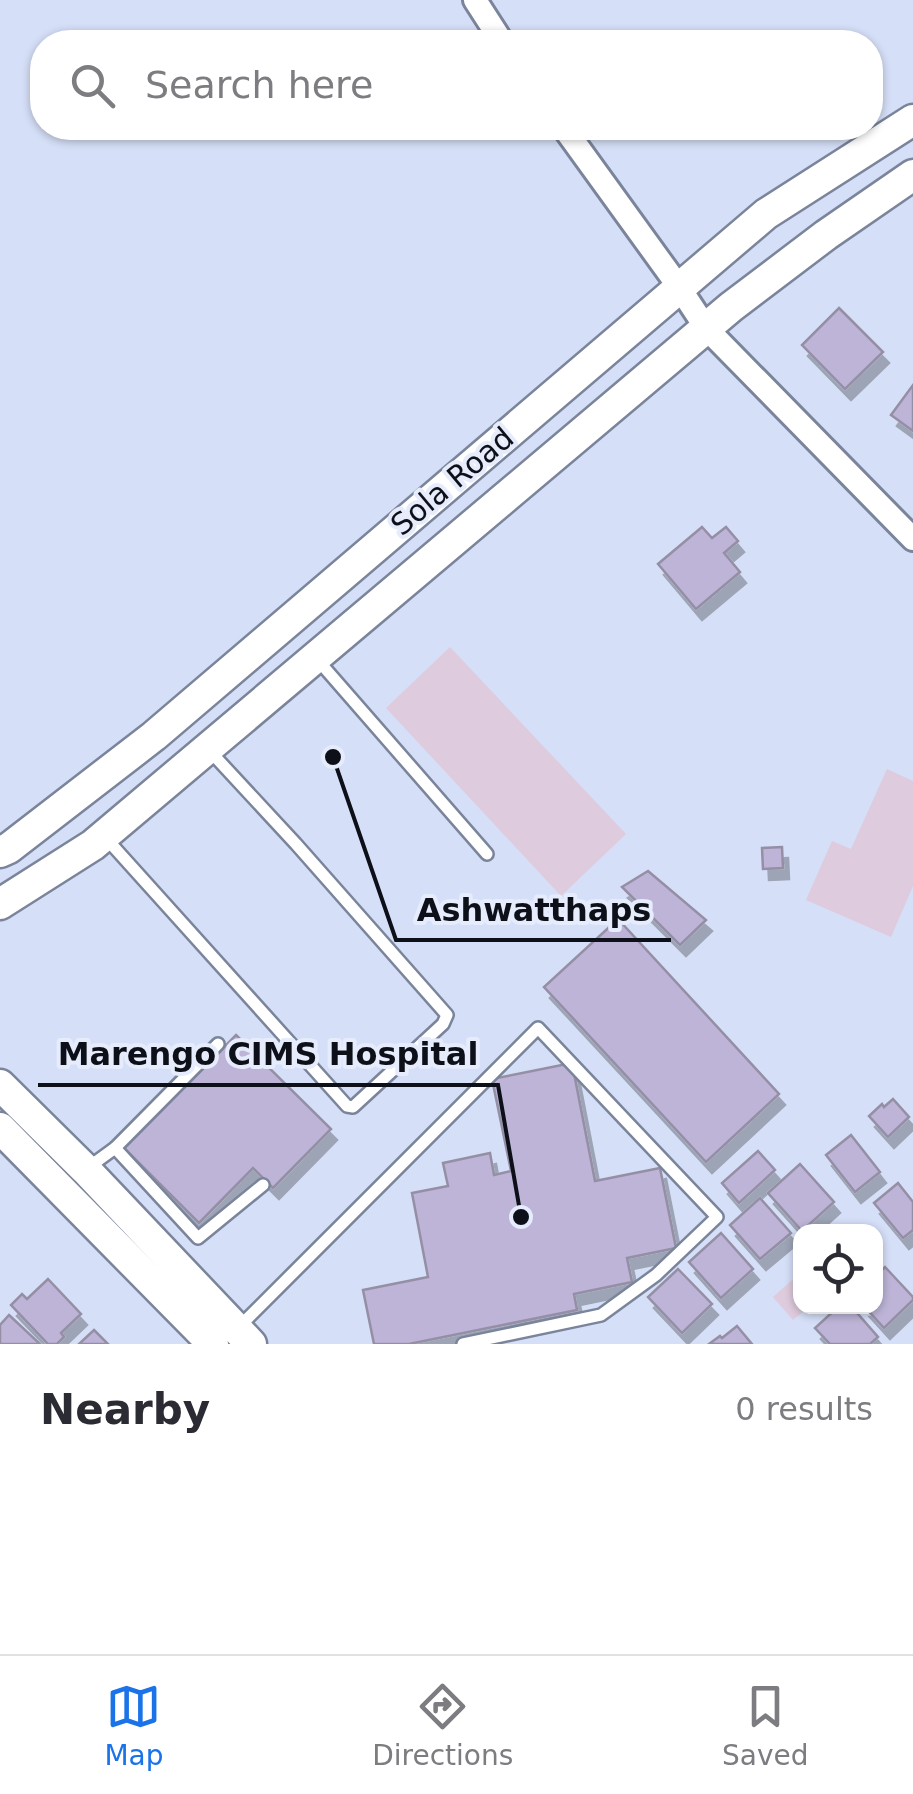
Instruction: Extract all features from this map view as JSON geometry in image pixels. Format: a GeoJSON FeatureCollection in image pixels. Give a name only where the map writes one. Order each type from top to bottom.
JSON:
{"type":"FeatureCollection","features":[{"type":"Feature","properties":{"kind":"main road","name":"Sola Road"},"geometry":{"type":"LineString","coordinates":[[883,139],[913,120]]}},
{"type":"Feature","properties":{"kind":"main road","name":"Sola Road"},"geometry":{"type":"LineString","coordinates":[[0,852],[154,736],[766,214],[882,140]]}},
{"type":"Feature","properties":{"kind":"main road","name":"Sola Road"},"geometry":{"type":"LineString","coordinates":[[0,904],[92,846],[706,328],[826,235],[913,175]]}},
{"type":"Feature","properties":{"kind":"main road"},"geometry":{"type":"LineString","coordinates":[[0,1085],[86,1170],[234,1339]]}},
{"type":"Feature","properties":{"kind":"main road"},"geometry":{"type":"LineString","coordinates":[[0,1128],[234,1339]]}},
{"type":"Feature","properties":{"kind":"street"},"geometry":{"type":"LineString","coordinates":[[476,0],[495,30]]}},
{"type":"Feature","properties":{"kind":"street"},"geometry":{"type":"LineString","coordinates":[[573,140],[706,328],[913,539]]}},
{"type":"Feature","properties":{"kind":"lane"},"geometry":{"type":"LineString","coordinates":[[316,658],[487,854]]}},
{"type":"Feature","properties":{"kind":"lane"},"geometry":{"type":"LineString","coordinates":[[104,836],[347,1106],[354,1107],[444,1024],[447,1015],[208,749]]}},
{"type":"Feature","properties":{"kind":"lane"},"geometry":{"type":"LineString","coordinates":[[234,1339],[538,1028],[716,1217],[656,1275],[601,1315],[463,1344]]}},
{"type":"Feature","properties":{"kind":"lane"},"geometry":{"type":"LineString","coordinates":[[86,1170],[114,1148],[218,1044]]}},
{"type":"Feature","properties":{"kind":"lane"},"geometry":{"type":"LineString","coordinates":[[114,1148],[198,1238],[263,1186]]}},
{"type":"Feature","properties":{"kind":"shaded area"},"geometry":{"type":"Polygon","coordinates":[[[450,647],[626,834],[561,896],[386,708],[450,647]]]}},
{"type":"Feature","properties":{"kind":"shaded area"},"geometry":{"type":"Polygon","coordinates":[[[887,769],[913,781],[913,886],[891,937],[806,900],[832,841],[851,849],[887,769]]]}},
{"type":"Feature","properties":{"kind":"shaded area"},"geometry":{"type":"Polygon","coordinates":[[[793,1279],[793,1314],[800,1314],[793,1320],[773,1297],[793,1279]]]}},
{"type":"Feature","properties":{"kind":"building"},"geometry":{"type":"Polygon","coordinates":[[[839,308],[883,352],[845,389],[802,345],[839,308]]]}},
{"type":"Feature","properties":{"kind":"building"},"geometry":{"type":"Polygon","coordinates":[[[913,385],[913,431],[891,415],[913,385]]]}},
{"type":"Feature","properties":{"kind":"building"},"geometry":{"type":"Polygon","coordinates":[[[702,527],[712,538],[726,527],[738,541],[724,553],[740,572],[696,609],[658,564],[702,527]]]}},
{"type":"Feature","properties":{"kind":"building"},"geometry":{"type":"Polygon","coordinates":[[[782,847],[783,868],[763,869],[762,848],[782,847]]]}},
{"type":"Feature","properties":{"kind":"building"},"geometry":{"type":"Polygon","coordinates":[[[648,871],[706,920],[680,945],[622,887],[648,871]]]}},
{"type":"Feature","properties":{"kind":"building"},"geometry":{"type":"Polygon","coordinates":[[[618,919],[779,1094],[706,1162],[544,987],[618,919]]]}},
{"type":"Feature","properties":{"kind":"building"},"geometry":{"type":"Polygon","coordinates":[[[236,1035],[331,1129],[273,1188],[253,1168],[199,1223],[124,1148],[236,1035]]]}},
{"type":"Feature","properties":{"kind":"building"},"geometry":{"type":"Polygon","coordinates":[[[572,1063],[595,1181],[660,1168],[676,1248],[627,1258],[632,1282],[574,1294],[577,1310],[409,1344],[374,1344],[363,1290],[428,1277],[412,1193],[448,1186],[443,1163],[490,1153],[494,1175],[511,1171],[492,1079],[572,1063]]]}},
{"type":"Feature","properties":{"kind":"building"},"geometry":{"type":"Polygon","coordinates":[[[893,1099],[909,1117],[888,1137],[869,1116],[893,1099]]]}},
{"type":"Feature","properties":{"kind":"building"},"geometry":{"type":"Polygon","coordinates":[[[851,1135],[880,1172],[855,1192],[826,1155],[851,1135]]]}},
{"type":"Feature","properties":{"kind":"building"},"geometry":{"type":"Polygon","coordinates":[[[758,1151],[775,1170],[739,1203],[722,1183],[758,1151]]]}},
{"type":"Feature","properties":{"kind":"building"},"geometry":{"type":"Polygon","coordinates":[[[800,1164],[834,1202],[810,1224],[796,1224],[768,1193],[800,1164]]]}},
{"type":"Feature","properties":{"kind":"building"},"geometry":{"type":"Polygon","coordinates":[[[898,1183],[913,1202],[913,1230],[903,1238],[874,1203],[898,1183]]]}},
{"type":"Feature","properties":{"kind":"building"},"geometry":{"type":"Polygon","coordinates":[[[760,1198],[791,1233],[760,1259],[730,1225],[760,1198]]]}},
{"type":"Feature","properties":{"kind":"building"},"geometry":{"type":"Polygon","coordinates":[[[721,1233],[753,1269],[721,1298],[689,1262],[721,1233]]]}},
{"type":"Feature","properties":{"kind":"building"},"geometry":{"type":"Polygon","coordinates":[[[678,1269],[712,1304],[682,1333],[648,1297],[678,1269]]]}},
{"type":"Feature","properties":{"kind":"building"},"geometry":{"type":"Polygon","coordinates":[[[883,1269],[913,1297],[884,1328],[871,1314],[883,1314],[883,1269]]]}},
{"type":"Feature","properties":{"kind":"building"},"geometry":{"type":"Polygon","coordinates":[[[48,1279],[81,1314],[61,1333],[64,1337],[57,1344],[48,1344],[11,1305],[22,1294],[27,1299],[48,1279]]]}},
{"type":"Feature","properties":{"kind":"building"},"geometry":{"type":"Polygon","coordinates":[[[830,1314],[858,1314],[878,1337],[870,1344],[830,1344],[815,1328],[830,1314]]]}},
{"type":"Feature","properties":{"kind":"building"},"geometry":{"type":"Polygon","coordinates":[[[9,1315],[40,1344],[0,1344],[0,1325],[9,1315]]]}},
{"type":"Feature","properties":{"kind":"building"},"geometry":{"type":"Polygon","coordinates":[[[737,1326],[752,1344],[709,1344],[722,1338],[737,1326]]]}},
{"type":"Feature","properties":{"kind":"building"},"geometry":{"type":"Polygon","coordinates":[[[94,1330],[108,1344],[79,1344],[94,1330]]]}},
{"type":"Feature","properties":{"kind":"place","name":"Ashwatthaps"},"geometry":{"type":"Point","coordinates":[333,757]}},
{"type":"Feature","properties":{"kind":"place","name":"Marengo CIMS Hospital"},"geometry":{"type":"Point","coordinates":[521,1217]}}]}
